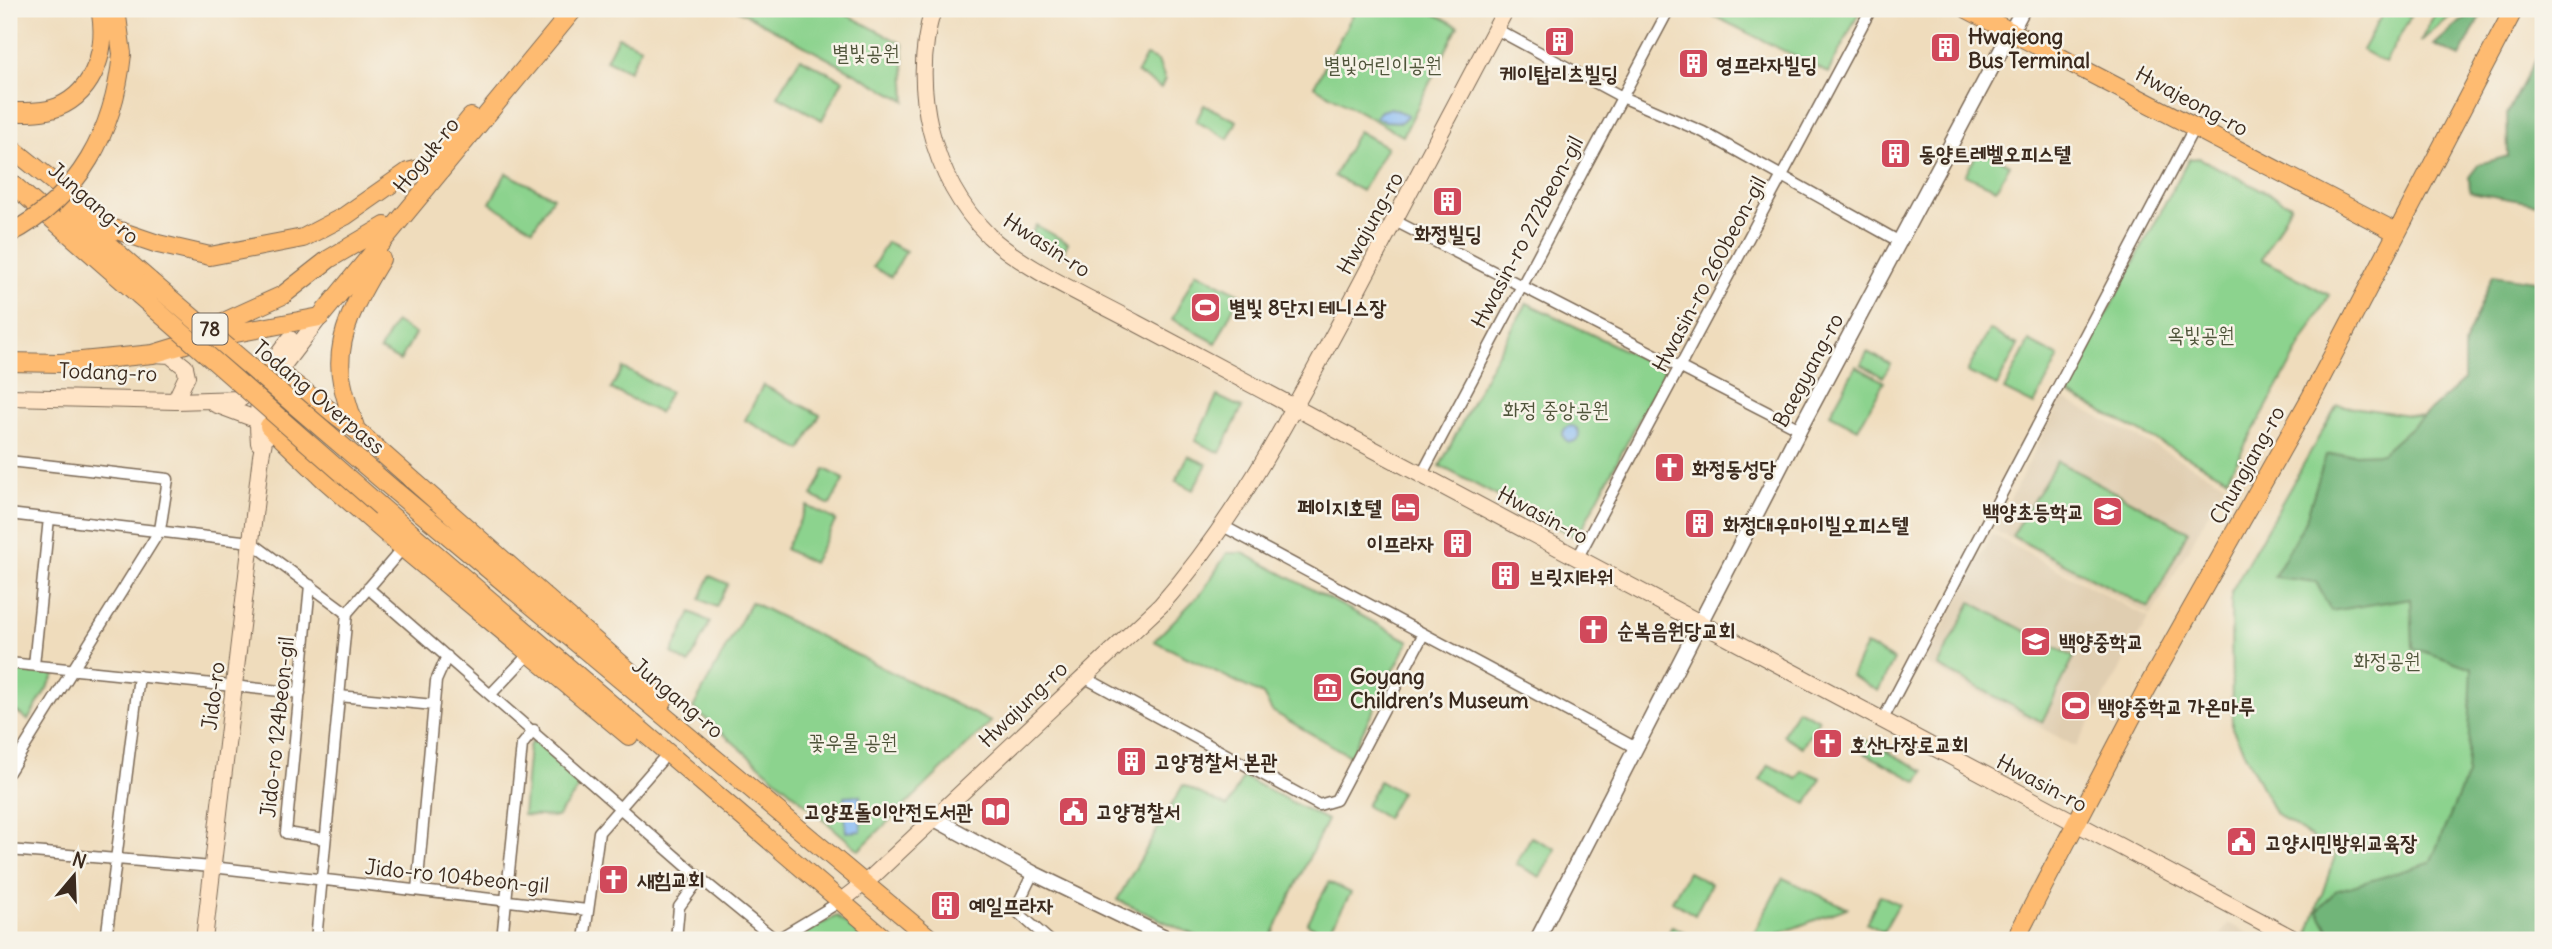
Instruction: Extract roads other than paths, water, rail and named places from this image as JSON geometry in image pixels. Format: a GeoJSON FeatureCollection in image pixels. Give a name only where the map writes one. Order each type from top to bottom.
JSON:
{"type":"FeatureCollection","features":[{"type":"Feature","properties":{"kind":"main road"},"geometry":{"type":"LineString","coordinates":[[9,112],[41,111],[58,107],[73,97],[92,76],[102,50],[104,33],[100,9]]}},
{"type":"Feature","properties":{"kind":"main road"},"geometry":{"type":"LineString","coordinates":[[9,234],[42,214],[79,176],[99,144],[118,91],[122,54],[116,9]]}},
{"type":"Feature","properties":{"kind":"main road","name":"Hoguk-ro"},"geometry":{"type":"LineString","coordinates":[[313,318],[431,166],[560,9]]}},
{"type":"Feature","properties":{"kind":"main road","name":"Hoguk-ro"},"geometry":{"type":"LineString","coordinates":[[313,318],[410,211],[573,9]]}},
{"type":"Feature","properties":{"kind":"main road","name":"Hwasin-ro"},"geometry":{"type":"LineString","coordinates":[[933,9],[923,76],[927,116],[937,154],[955,190],[990,236],[1060,282],[2296,940]]}},
{"type":"Feature","properties":{"kind":"main road","name":"Hwajung-ro"},"geometry":{"type":"LineString","coordinates":[[842,901],[1161,605],[1195,567],[1295,407],[1506,9]]}},
{"type":"Feature","properties":{"kind":"main road","name":"Hwajeong-ro"},"geometry":{"type":"LineString","coordinates":[[1967,9],[2396,232]]}},
{"type":"Feature","properties":{"kind":"main road","name":"Chungjang-ro"},"geometry":{"type":"LineString","coordinates":[[2015,940],[2147,688],[2311,397],[2514,9]]}},
{"type":"Feature","properties":{"kind":"main road"},"geometry":{"type":"LineString","coordinates":[[9,146],[111,228],[158,244],[210,256],[303,239],[345,216],[408,172],[431,166]]}},
{"type":"Feature","properties":{"kind":"main road","name":"Jungang-ro"},"geometry":{"type":"LineString","coordinates":[[9,159],[145,288]]}},
{"type":"Feature","properties":{"kind":"main road","name":"Jungang-ro"},"geometry":{"type":"LineString","coordinates":[[9,181],[145,288]]}},
{"type":"Feature","properties":{"kind":"main road"},"geometry":{"type":"LineString","coordinates":[[356,430],[341,379],[343,337],[360,293],[410,211]]}},
{"type":"Feature","properties":{"kind":"main road","name":"Hoguk-ro"},"geometry":{"type":"LineString","coordinates":[[9,353],[65,355],[150,345],[194,334],[283,295],[329,259],[385,226]]}},
{"type":"Feature","properties":{"kind":"main road","name":"Todang Overpass"},"geometry":{"type":"LineString","coordinates":[[145,288],[395,491]]}},
{"type":"Feature","properties":{"kind":"main road","name":"Todang Overpass"},"geometry":{"type":"LineString","coordinates":[[145,288],[381,507],[730,806]]}},
{"type":"Feature","properties":{"kind":"main road","name":"78"},"geometry":{"type":"LineString","coordinates":[[9,362],[61,363],[153,354],[199,340],[313,318]]}},
{"type":"Feature","properties":{"kind":"main road","name":"Jido-ro"},"geometry":{"type":"LineString","coordinates":[[204,940],[261,456],[261,419],[269,375],[313,318]]}},
{"type":"Feature","properties":{"kind":"main road"},"geometry":{"type":"LineString","coordinates":[[153,354],[170,355],[185,367],[187,376],[178,395]]}},
{"type":"Feature","properties":{"kind":"main road"},"geometry":{"type":"LineString","coordinates":[[269,375],[356,430],[512,570],[596,640],[769,803]]}},
{"type":"Feature","properties":{"kind":"main road","name":"Todang-ro"},"geometry":{"type":"LineString","coordinates":[[9,397],[210,400],[269,375]]}},
{"type":"Feature","properties":{"kind":"main road","name":"Todang-ro"},"geometry":{"type":"LineString","coordinates":[[9,390],[178,395],[210,400],[261,419]]}},
{"type":"Feature","properties":{"kind":"main road"},"geometry":{"type":"LineString","coordinates":[[210,400],[237,416],[250,432],[261,456]]}},
{"type":"Feature","properties":{"kind":"main road"},"geometry":{"type":"LineString","coordinates":[[261,419],[324,480],[529,654],[661,761],[730,806],[886,940]]}},
{"type":"Feature","properties":{"kind":"main road","name":"Jungang-ro"},"geometry":{"type":"LineString","coordinates":[[395,491],[932,940]]}},
{"type":"Feature","properties":{"kind":"street","name":"Hwasin-ro 272beon-gil"},"geometry":{"type":"LineString","coordinates":[[1422,474],[1520,285],[1669,9]]}},
{"type":"Feature","properties":{"kind":"street","name":"Hwasin-ro 260beon-gil"},"geometry":{"type":"LineString","coordinates":[[1578,557],[1871,9]]}},
{"type":"Feature","properties":{"kind":"street","name":"Baegyang-ro"},"geometry":{"type":"LineString","coordinates":[[1537,940],[1702,624],[1800,429],[2024,9]]}},
{"type":"Feature","properties":{"kind":"street"},"geometry":{"type":"LineString","coordinates":[[1496,29],[1622,97],[1703,132],[1900,242]]}},
{"type":"Feature","properties":{"kind":"street"},"geometry":{"type":"LineString","coordinates":[[1882,721],[2194,128]]}},
{"type":"Feature","properties":{"kind":"street"},"geometry":{"type":"LineString","coordinates":[[1395,221],[1800,429]]}},
{"type":"Feature","properties":{"kind":"street"},"geometry":{"type":"LineString","coordinates":[[9,461],[168,479],[160,530],[9,772]]}},
{"type":"Feature","properties":{"kind":"street"},"geometry":{"type":"LineString","coordinates":[[9,514],[251,542],[347,613]]}},
{"type":"Feature","properties":{"kind":"street"},"geometry":{"type":"LineString","coordinates":[[34,665],[50,518]]}},
{"type":"Feature","properties":{"kind":"street"},"geometry":{"type":"LineString","coordinates":[[1223,526],[1636,748]]}},
{"type":"Feature","properties":{"kind":"street"},"geometry":{"type":"LineString","coordinates":[[321,940],[316,940],[347,613],[403,548]]}},
{"type":"Feature","properties":{"kind":"street","name":"Jido-ro 124beon-gil"},"geometry":{"type":"LineString","coordinates":[[310,585],[286,833],[325,839]]}},
{"type":"Feature","properties":{"kind":"street"},"geometry":{"type":"LineString","coordinates":[[368,588],[534,730],[700,878],[776,940],[842,901]]}},
{"type":"Feature","properties":{"kind":"street"},"geometry":{"type":"LineString","coordinates":[[1082,676],[1319,804],[1336,800],[1423,635]]}},
{"type":"Feature","properties":{"kind":"street"},"geometry":{"type":"LineString","coordinates":[[491,694],[529,654]]}},
{"type":"Feature","properties":{"kind":"street"},"geometry":{"type":"LineString","coordinates":[[417,890],[436,681],[447,656]]}},
{"type":"Feature","properties":{"kind":"street"},"geometry":{"type":"LineString","coordinates":[[9,663],[300,694]]}},
{"type":"Feature","properties":{"kind":"street"},"geometry":{"type":"LineString","coordinates":[[106,940],[139,676]]}},
{"type":"Feature","properties":{"kind":"street"},"geometry":{"type":"LineString","coordinates":[[339,696],[433,705]]}},
{"type":"Feature","properties":{"kind":"street"},"geometry":{"type":"LineString","coordinates":[[502,940],[522,745],[534,730]]}},
{"type":"Feature","properties":{"kind":"street"},"geometry":{"type":"LineString","coordinates":[[584,940],[599,832],[661,761]]}},
{"type":"Feature","properties":{"kind":"street"},"geometry":{"type":"LineString","coordinates":[[933,818],[1033,873],[1171,940]]}},
{"type":"Feature","properties":{"kind":"street","name":"Jido-ro 104beon-gil"},"geometry":{"type":"LineString","coordinates":[[9,850],[212,867],[587,910]]}},
{"type":"Feature","properties":{"kind":"street"},"geometry":{"type":"LineString","coordinates":[[1033,873],[1015,910],[1049,940]]}},
{"type":"Feature","properties":{"kind":"street"},"geometry":{"type":"LineString","coordinates":[[676,940],[679,907],[700,878]]}},
{"type":"Feature","properties":{"kind":"water"},"geometry":{"type":"Polygon","coordinates":[[[1391,108],[1408,115],[1401,122],[1383,121],[1375,117],[1381,111],[1391,108]]]}},
{"type":"Feature","properties":{"kind":"water"},"geometry":{"type":"Polygon","coordinates":[[[1571,426],[1577,428],[1577,440],[1571,442],[1565,440],[1563,434],[1565,428],[1571,426]]]}},
{"type":"Feature","properties":{"kind":"water"},"geometry":{"type":"Polygon","coordinates":[[[860,795],[861,831],[846,832],[844,796],[860,795]]]}},
{"type":"Feature","properties":{"kind":"place","name":"케이탑리츠빌딩"},"geometry":{"type":"Point","coordinates":[1559,41]}},
{"type":"Feature","properties":{"kind":"place","name":"Hwajeong Bus Terminal"},"geometry":{"type":"Point","coordinates":[1945,48]}},
{"type":"Feature","properties":{"kind":"place","name":"영프라자빌딩"},"geometry":{"type":"Point","coordinates":[1693,64]}},
{"type":"Feature","properties":{"kind":"place","name":"동양트레벨오피스텔"},"geometry":{"type":"Point","coordinates":[1896,153]}},
{"type":"Feature","properties":{"kind":"place","name":"화정빌딩"},"geometry":{"type":"Point","coordinates":[1448,201]}},
{"type":"Feature","properties":{"kind":"place","name":"별빛 8단지 테니스장"},"geometry":{"type":"Point","coordinates":[1206,307]}},
{"type":"Feature","properties":{"kind":"place","name":"화정동성당"},"geometry":{"type":"Point","coordinates":[1669,468]}},
{"type":"Feature","properties":{"kind":"place","name":"페이지호텔"},"geometry":{"type":"Point","coordinates":[1405,507]}},
{"type":"Feature","properties":{"kind":"place","name":"백양초등학교"},"geometry":{"type":"Point","coordinates":[2107,511]}},
{"type":"Feature","properties":{"kind":"place","name":"화정대우마이빌오피스텔"},"geometry":{"type":"Point","coordinates":[1700,524]}},
{"type":"Feature","properties":{"kind":"place","name":"이프라자"},"geometry":{"type":"Point","coordinates":[1457,543]}},
{"type":"Feature","properties":{"kind":"place","name":"브릿지타워"},"geometry":{"type":"Point","coordinates":[1506,576]}},
{"type":"Feature","properties":{"kind":"place","name":"순복음원당교회"},"geometry":{"type":"Point","coordinates":[1594,630]}},
{"type":"Feature","properties":{"kind":"place","name":"백양중학교"},"geometry":{"type":"Point","coordinates":[2036,641]}},
{"type":"Feature","properties":{"kind":"place","name":"Goyang Children’s Museum"},"geometry":{"type":"Point","coordinates":[1327,688]}},
{"type":"Feature","properties":{"kind":"place","name":"백양중학교 가온마루"},"geometry":{"type":"Point","coordinates":[2075,706]}},
{"type":"Feature","properties":{"kind":"place","name":"호산나장로교회"},"geometry":{"type":"Point","coordinates":[1827,744]}},
{"type":"Feature","properties":{"kind":"place","name":"고양경찰서 본관"},"geometry":{"type":"Point","coordinates":[1131,761]}},
{"type":"Feature","properties":{"kind":"place","name":"고양포돌이안전도서관"},"geometry":{"type":"Point","coordinates":[996,811]}},
{"type":"Feature","properties":{"kind":"place","name":"고양경찰서"},"geometry":{"type":"Point","coordinates":[1073,811]}},
{"type":"Feature","properties":{"kind":"place","name":"고양시민방위교육장"},"geometry":{"type":"Point","coordinates":[2242,842]}},
{"type":"Feature","properties":{"kind":"place","name":"새힘교회"},"geometry":{"type":"Point","coordinates":[614,879]}},
{"type":"Feature","properties":{"kind":"place","name":"예일프라자"},"geometry":{"type":"Point","coordinates":[946,905]}},
{"type":"Feature","properties":{"kind":"park label","name":"별빛공원"},"geometry":{"type":"Point","coordinates":[866,52]}},
{"type":"Feature","properties":{"kind":"park label","name":"별빛어린이공원"},"geometry":{"type":"Point","coordinates":[1383,64]}},
{"type":"Feature","properties":{"kind":"park label","name":"옥빛공원"},"geometry":{"type":"Point","coordinates":[2201,334]}},
{"type":"Feature","properties":{"kind":"park label","name":"화정 중앙공원"},"geometry":{"type":"Point","coordinates":[1556,409]}},
{"type":"Feature","properties":{"kind":"park label","name":"화정공원"},"geometry":{"type":"Point","coordinates":[2387,660]}},
{"type":"Feature","properties":{"kind":"park label","name":"꽃우물 공원"},"geometry":{"type":"Point","coordinates":[853,741]}}]}
